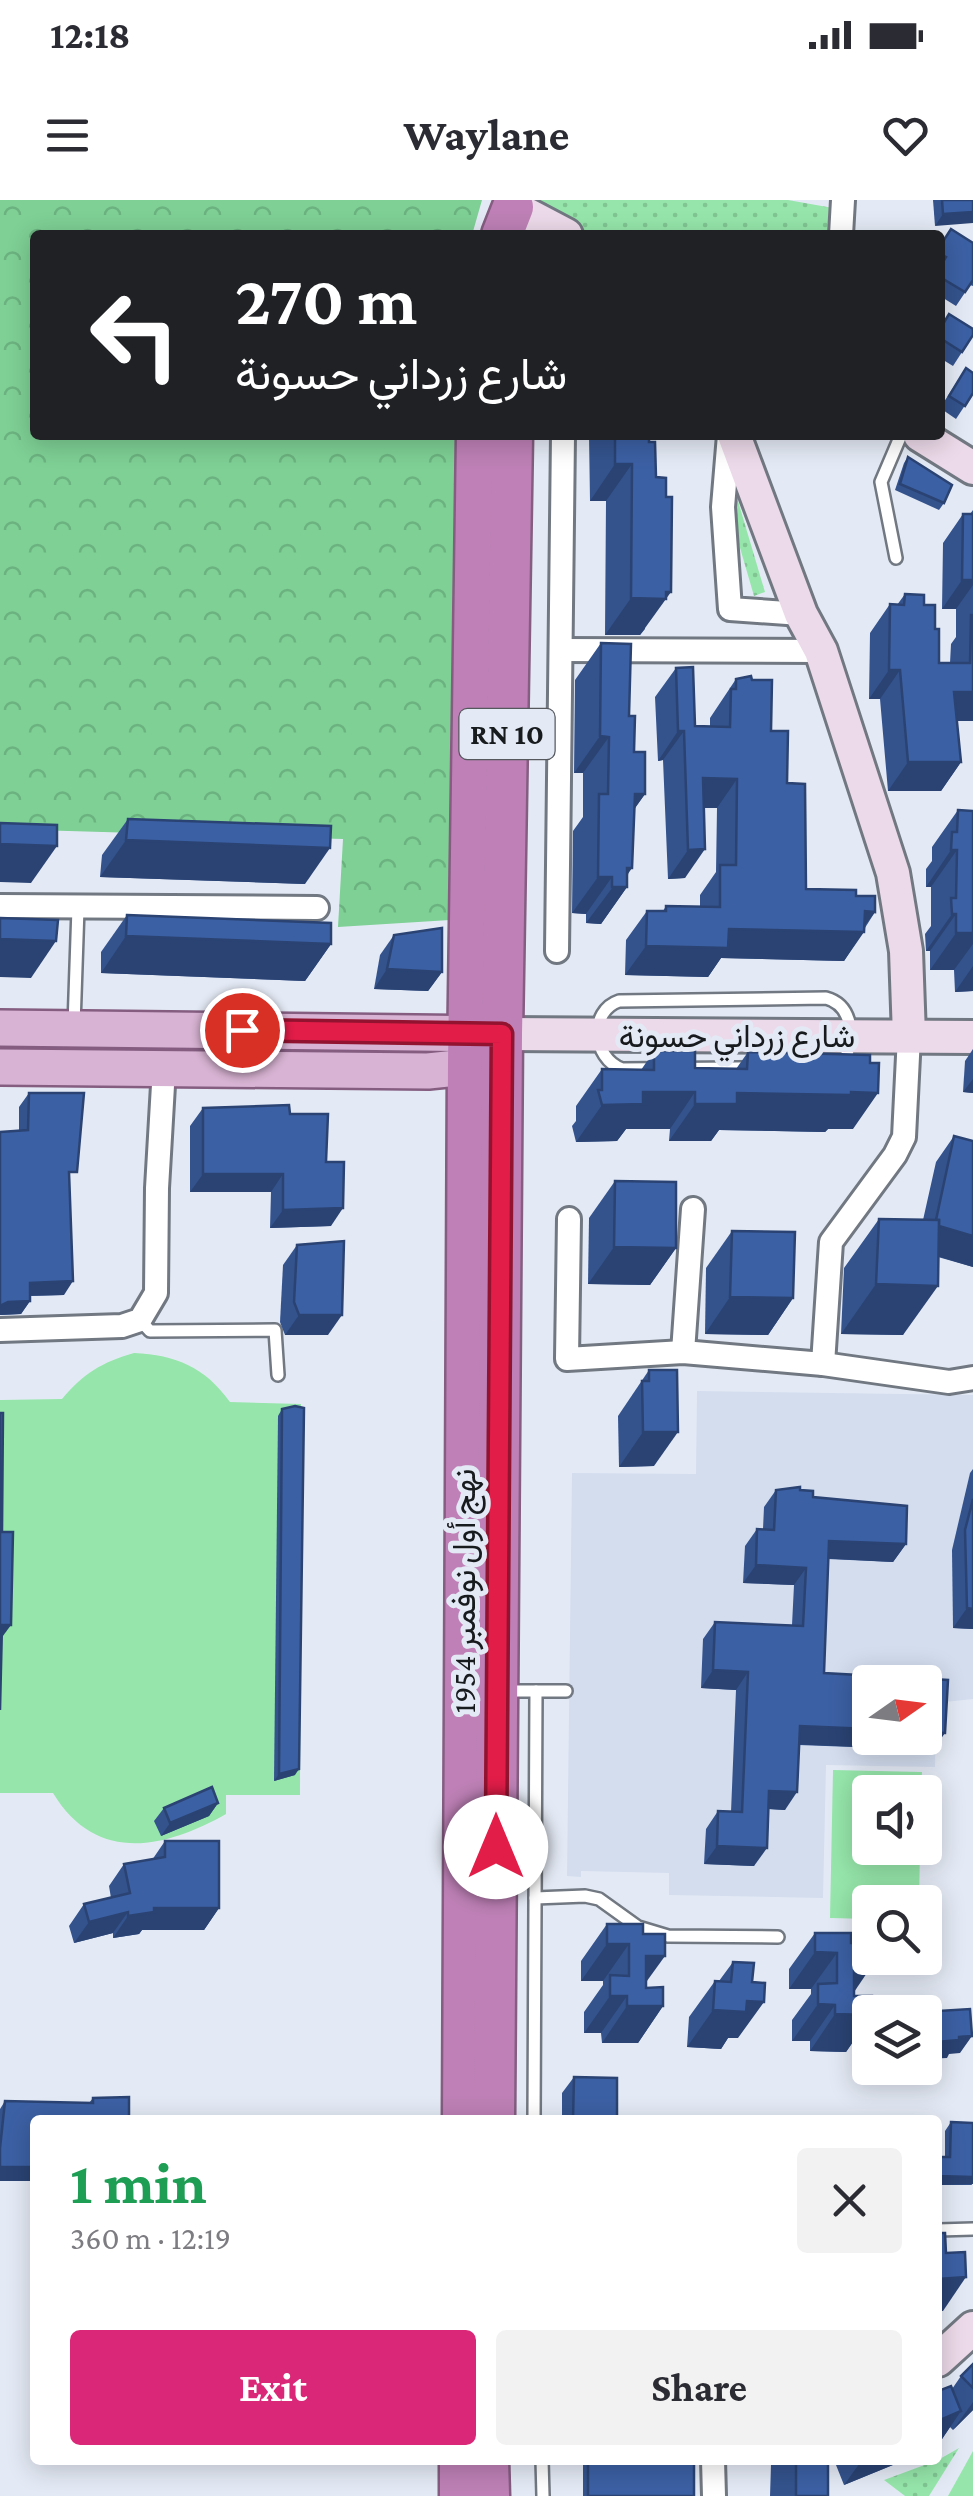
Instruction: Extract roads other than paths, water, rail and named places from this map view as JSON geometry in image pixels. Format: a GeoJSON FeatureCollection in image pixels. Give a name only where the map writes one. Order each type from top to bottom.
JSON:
{"type":"FeatureCollection","features":[{"type":"Feature","properties":{"kind":"highway","name":"نهج أول نوفمبر 1954"},"geometry":{"type":"LineString","coordinates":[[478,440],[480,1692],[494,2115]]}},
{"type":"Feature","properties":{"kind":"highway","name":"نهج أول نوفمبر 1954"},"geometry":{"type":"LineString","coordinates":[[479,1043],[512,440]]}},
{"type":"Feature","properties":{"kind":"highway","name":"نهج أول نوفمبر 1954"},"geometry":{"type":"LineString","coordinates":[[463,2115],[480,1692]]}},
{"type":"Feature","properties":{"kind":"highway"},"geometry":{"type":"LineString","coordinates":[[460,2465],[460,2496]]}},
{"type":"Feature","properties":{"kind":"highway"},"geometry":{"type":"LineString","coordinates":[[488,2465],[488,2496]]}},
{"type":"Feature","properties":{"kind":"main road","name":"شارع زرداني حسونة"},"geometry":{"type":"LineString","coordinates":[[0,1028],[167,1030],[479,1043]]}},
{"type":"Feature","properties":{"kind":"main road"},"geometry":{"type":"LineString","coordinates":[[164,1068],[167,1030]]}},
{"type":"Feature","properties":{"kind":"main road","name":"شارع زرداني حسونة"},"geometry":{"type":"LineString","coordinates":[[0,1067],[428,1071],[457,1068],[479,1043]]}},
{"type":"Feature","properties":{"kind":"street"},"geometry":{"type":"LineString","coordinates":[[841,230],[843,200]]}},
{"type":"Feature","properties":{"kind":"street"},"geometry":{"type":"LineString","coordinates":[[511,219],[548,230]]}},
{"type":"Feature","properties":{"kind":"street"},"geometry":{"type":"LineString","coordinates":[[557,951],[563,440]]}},
{"type":"Feature","properties":{"kind":"street"},"geometry":{"type":"LineString","coordinates":[[731,440],[723,508],[730,608],[801,614]]}},
{"type":"Feature","properties":{"kind":"street"},"geometry":{"type":"LineString","coordinates":[[734,440],[801,614],[821,651],[893,873],[906,951],[909,1036],[904,1137],[895,1156],[830,1242],[823,1364]]}},
{"type":"Feature","properties":{"kind":"street"},"geometry":{"type":"LineString","coordinates":[[928,440],[973,468]]}},
{"type":"Feature","properties":{"kind":"street"},"geometry":{"type":"LineString","coordinates":[[561,650],[821,651]]}},
{"type":"Feature","properties":{"kind":"street"},"geometry":{"type":"LineString","coordinates":[[0,906],[317,908]]}},
{"type":"Feature","properties":{"kind":"street","name":"شارع زرداني حسونة"},"geometry":{"type":"LineString","coordinates":[[479,1043],[599,1036],[973,1037]]}},
{"type":"Feature","properties":{"kind":"street"},"geometry":{"type":"LineString","coordinates":[[0,1330],[122,1326],[140,1320],[156,1293],[164,1068]]}},
{"type":"Feature","properties":{"kind":"street"},"geometry":{"type":"LineString","coordinates":[[683,1352],[693,1210]]}},
{"type":"Feature","properties":{"kind":"street"},"geometry":{"type":"LineString","coordinates":[[569,1219],[567,1359],[683,1352],[823,1364],[949,1382],[973,1378]]}},
{"type":"Feature","properties":{"kind":"street"},"geometry":{"type":"LineString","coordinates":[[942,2356],[973,2328]]}},
{"type":"Feature","properties":{"kind":"street"},"geometry":{"type":"LineString","coordinates":[[714,2465],[714,2496]]}},
{"type":"Feature","properties":{"kind":"lane"},"geometry":{"type":"LineString","coordinates":[[896,558],[881,482],[899,440]]}},
{"type":"Feature","properties":{"kind":"lane"},"geometry":{"type":"LineString","coordinates":[[74,1029],[78,908]]}},
{"type":"Feature","properties":{"kind":"lane"},"geometry":{"type":"LineString","coordinates":[[140,1320],[150,1330],[275,1330],[278,1374]]}},
{"type":"Feature","properties":{"kind":"lane"},"geometry":{"type":"LineString","coordinates":[[480,1692],[566,1691]]}},
{"type":"Feature","properties":{"kind":"lane"},"geometry":{"type":"LineString","coordinates":[[534,2115],[536,1692]]}},
{"type":"Feature","properties":{"kind":"lane"},"geometry":{"type":"LineString","coordinates":[[536,1898],[599,1899],[638,1927],[668,1936],[778,1937]]}},
{"type":"Feature","properties":{"kind":"lane"},"geometry":{"type":"LineString","coordinates":[[942,2230],[973,2229]]}},
{"type":"Feature","properties":{"kind":"lane"},"geometry":{"type":"LineString","coordinates":[[542,2465],[543,2496]]}}]}
